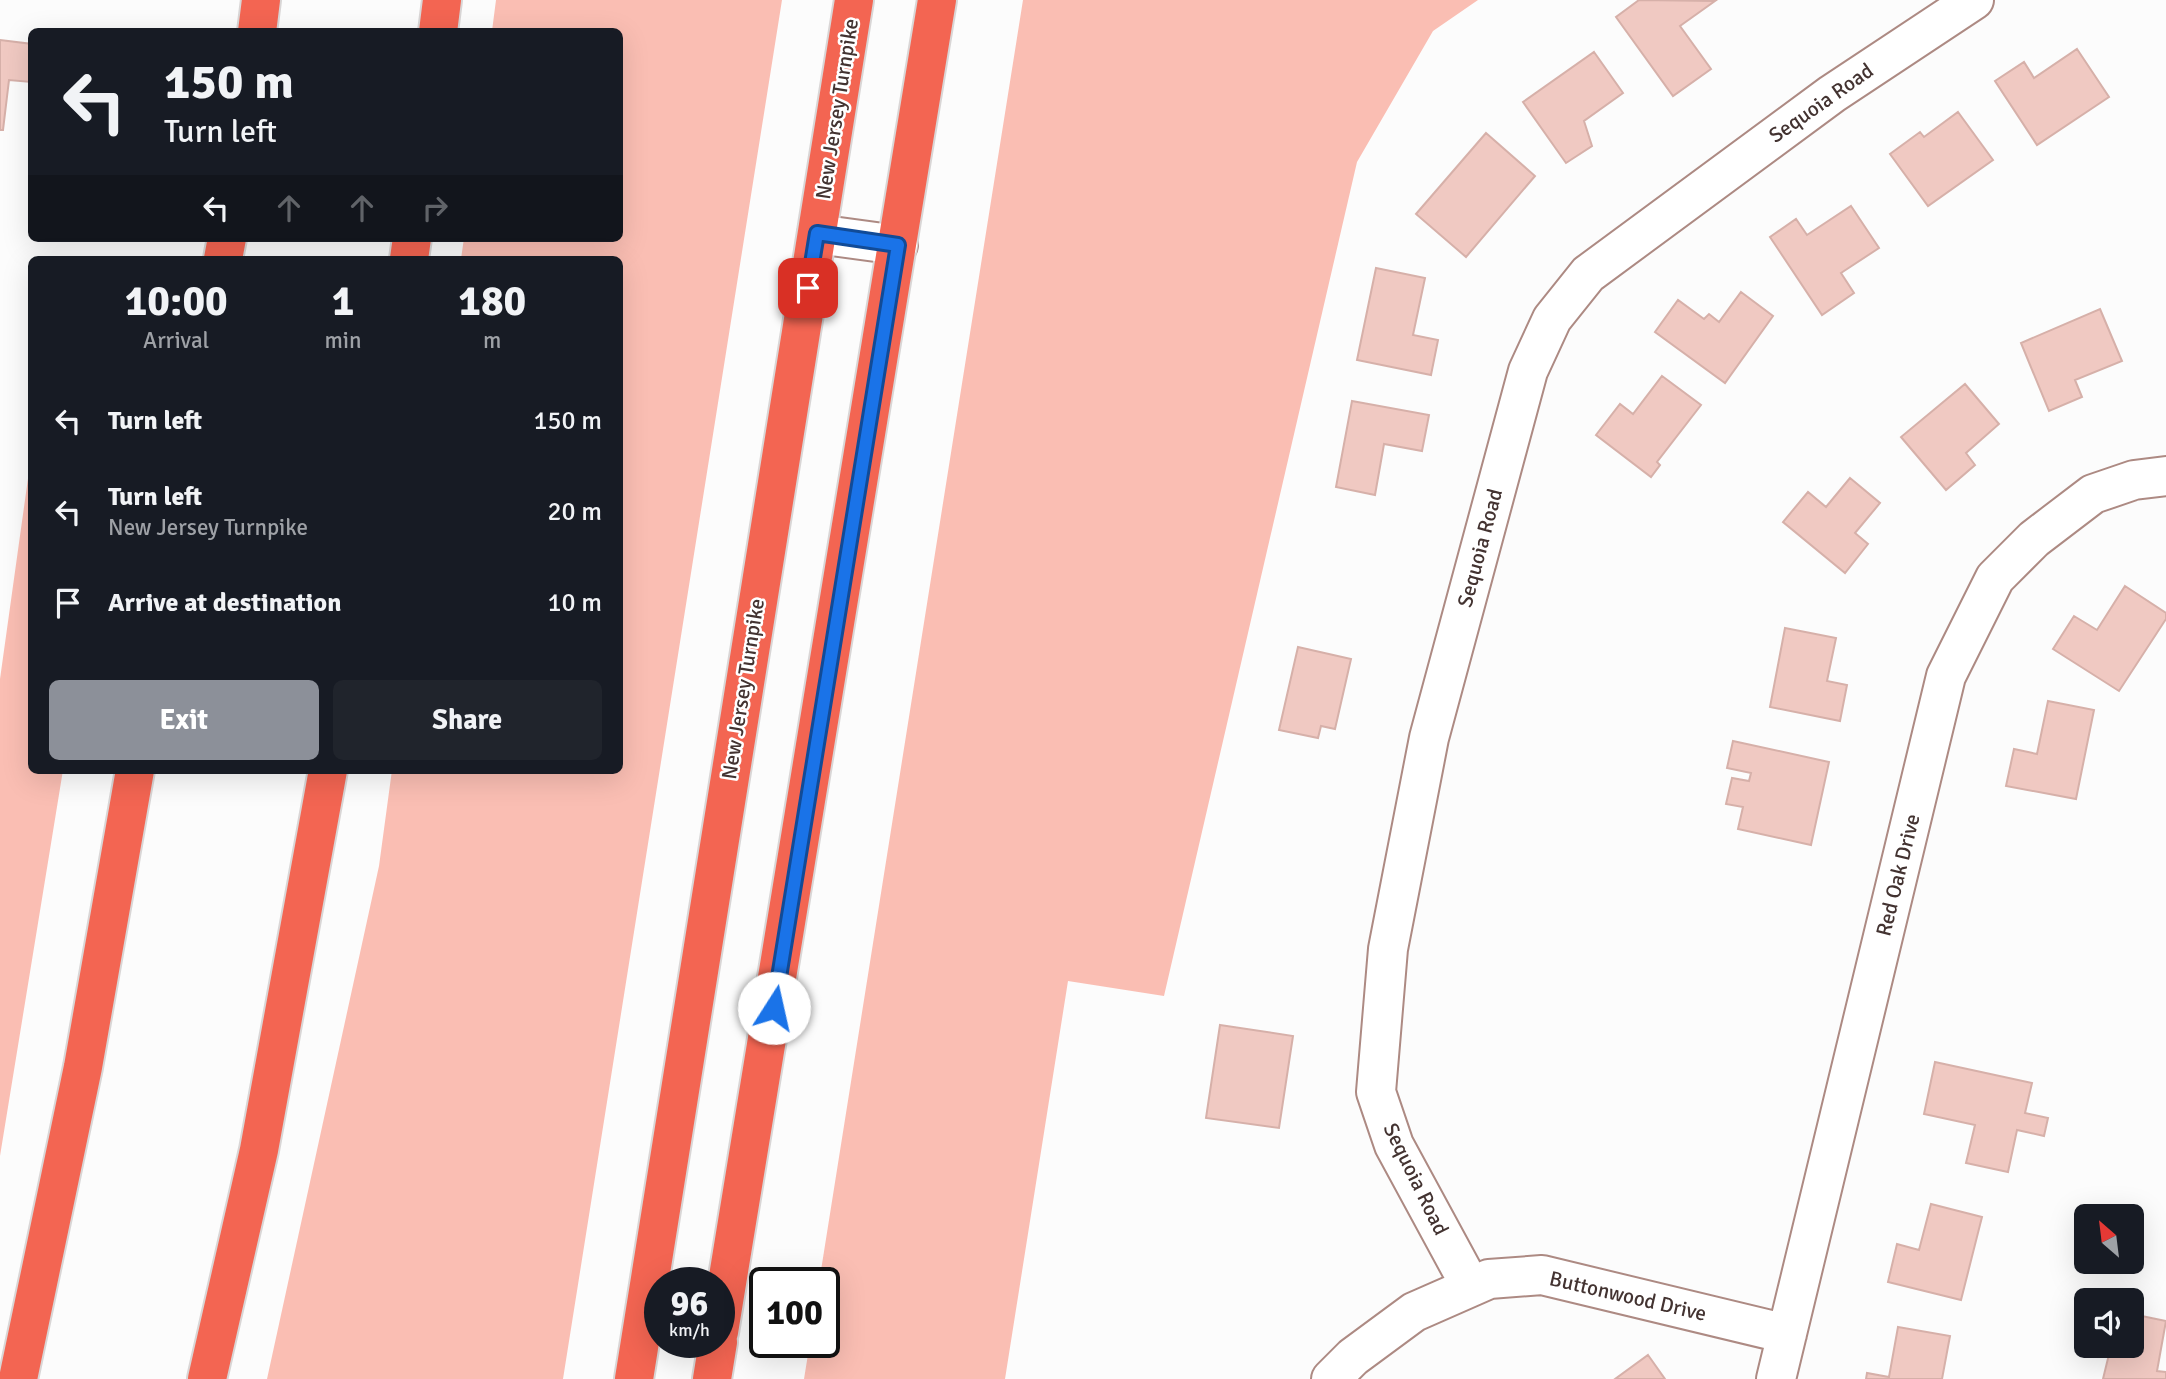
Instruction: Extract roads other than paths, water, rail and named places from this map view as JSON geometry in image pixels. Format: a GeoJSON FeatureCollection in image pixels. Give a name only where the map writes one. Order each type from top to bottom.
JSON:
{"type":"FeatureCollection","features":[{"type":"Feature","properties":{"kind":"highway"},"geometry":{"type":"LineString","coordinates":[[258,28],[261,0]]}},
{"type":"Feature","properties":{"kind":"highway"},"geometry":{"type":"LineString","coordinates":[[438,28],[442,0]]}},
{"type":"Feature","properties":{"kind":"highway","name":"New Jersey Turnpike"},"geometry":{"type":"LineString","coordinates":[[634,1379],[854,0]]}},
{"type":"Feature","properties":{"kind":"highway"},"geometry":{"type":"LineString","coordinates":[[730,1267],[937,0]]}},
{"type":"Feature","properties":{"kind":"highway"},"geometry":{"type":"LineString","coordinates":[[18,1379],[83,1068],[134,774]]}},
{"type":"Feature","properties":{"kind":"highway"},"geometry":{"type":"LineString","coordinates":[[207,1379],[260,1150],[327,774]]}},
{"type":"Feature","properties":{"kind":"highway"},"geometry":{"type":"LineString","coordinates":[[712,1379],[715,1358]]}},
{"type":"Feature","properties":{"kind":"street","name":"Sequoia Road"},"geometry":{"type":"LineString","coordinates":[[1471,1287],[1394,1145],[1376,1092],[1388,949],[1429,738],[1528,371],[1552,319],[1588,274],[1832,94],[1974,0]]}},
{"type":"Feature","properties":{"kind":"street"},"geometry":{"type":"LineString","coordinates":[[817,233],[898,245]]}},
{"type":"Feature","properties":{"kind":"street","name":"Red Oak Drive"},"geometry":{"type":"LineString","coordinates":[[1776,1379],[1946,676],[1995,578],[2034,539],[2093,494],[2134,480],[2166,476]]}},
{"type":"Feature","properties":{"kind":"street","name":"Buttonwood Drive"},"geometry":{"type":"LineString","coordinates":[[1331,1379],[1353,1357],[1414,1312],[1489,1279],[1542,1275],[1787,1334]]}}]}
